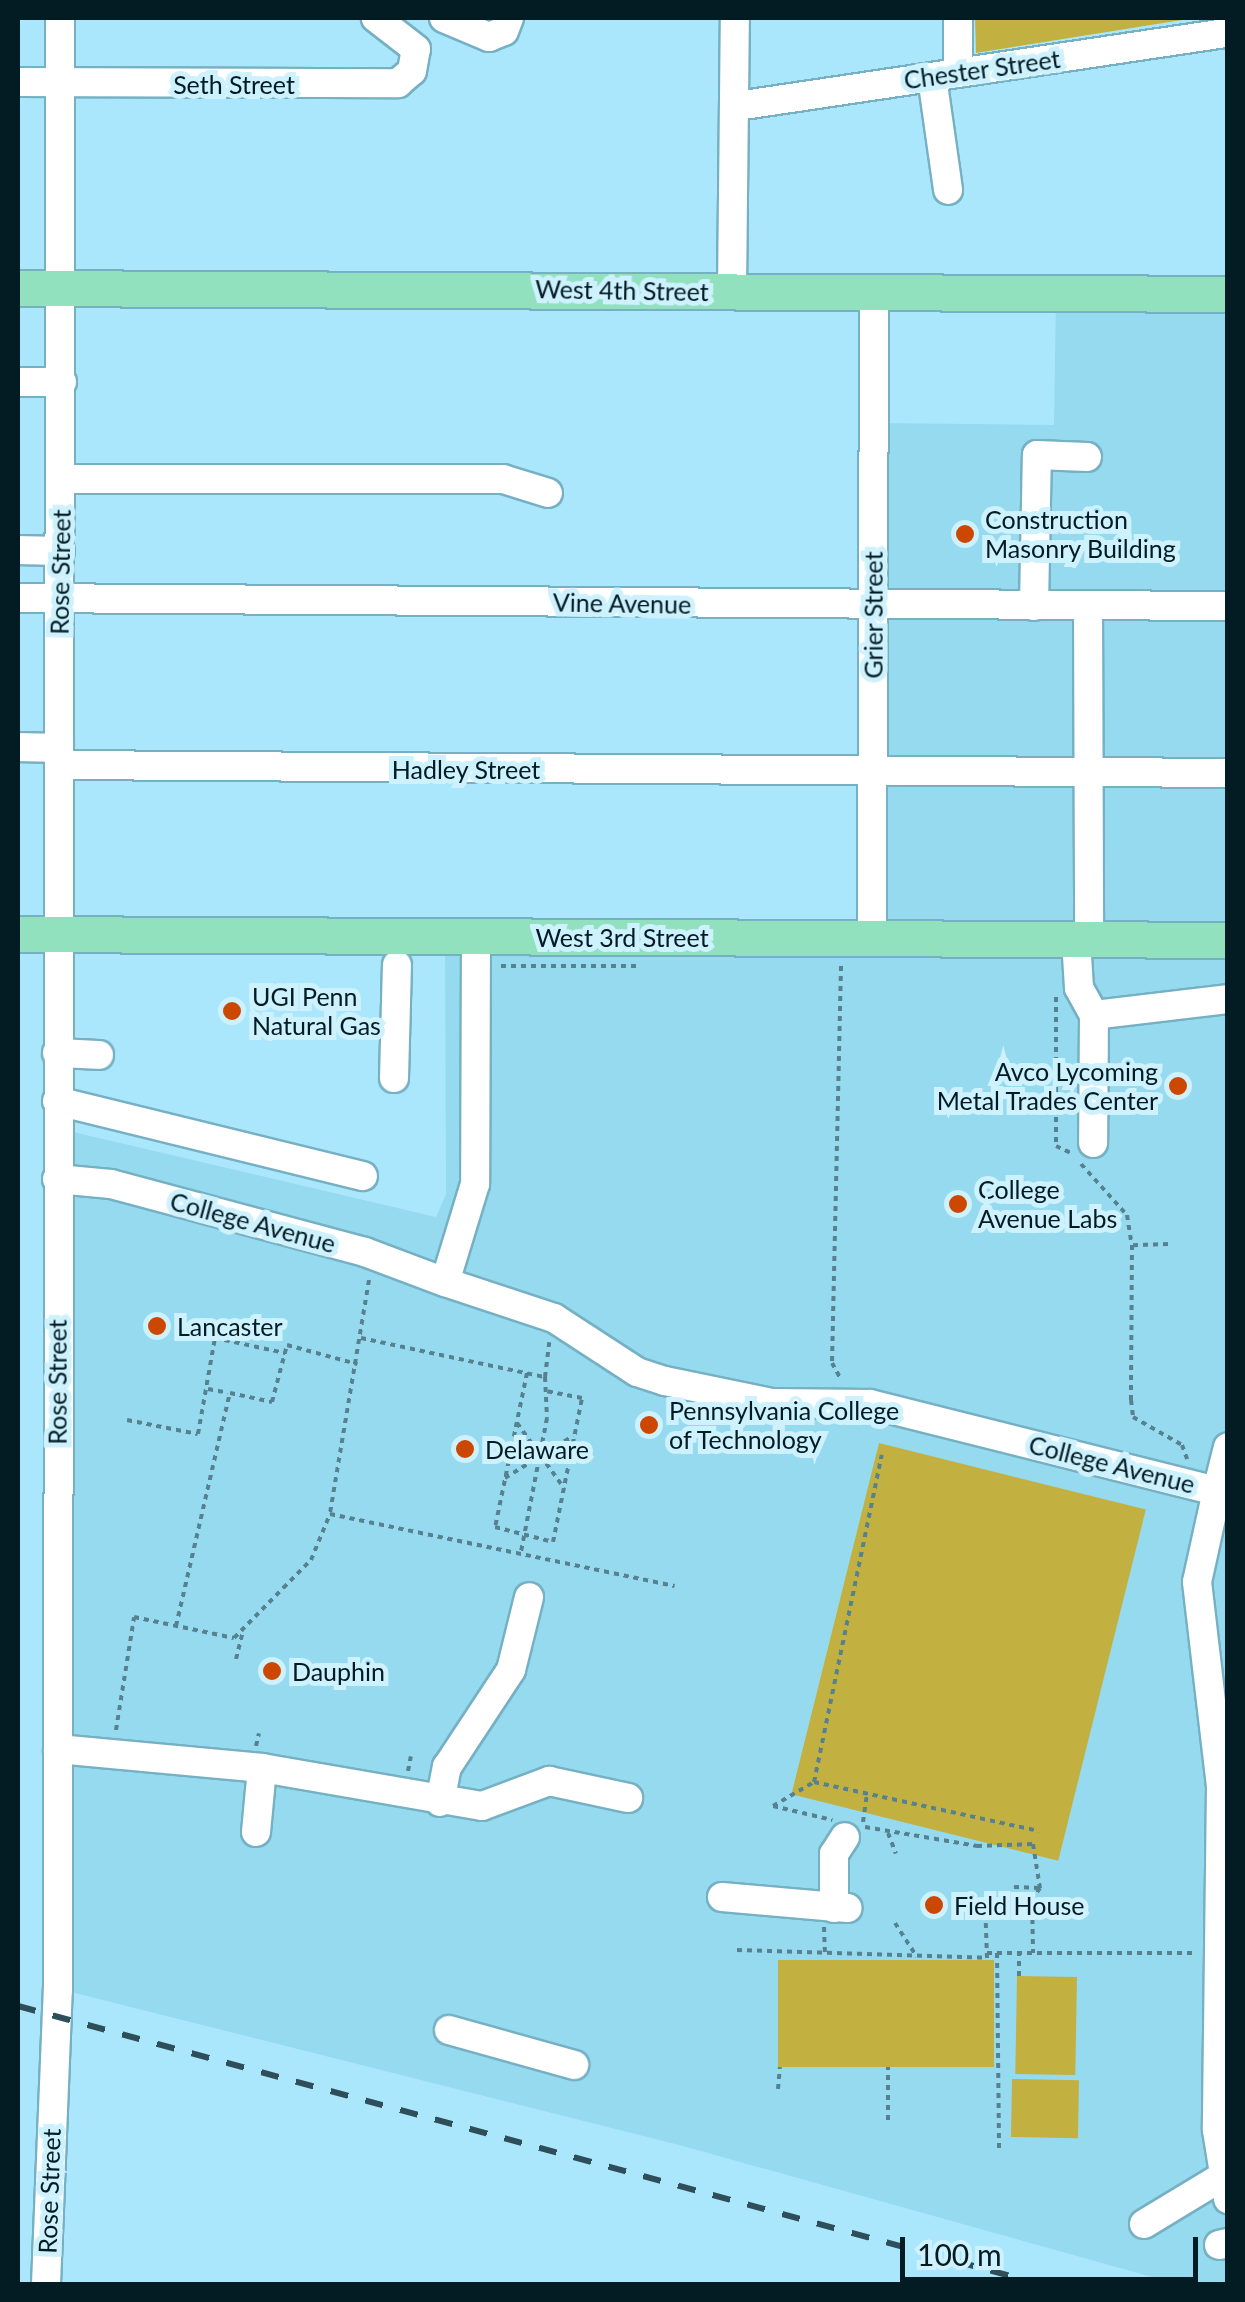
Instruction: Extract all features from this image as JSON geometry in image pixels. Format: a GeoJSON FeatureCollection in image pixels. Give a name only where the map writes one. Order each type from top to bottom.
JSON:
{"type":"FeatureCollection","features":[{"type":"Feature","properties":{"kind":"main road","name":"West 4th Street"},"geometry":{"type":"LineString","coordinates":[[18,288],[1228,294]]}},
{"type":"Feature","properties":{"kind":"main road","name":"West 3rd Street"},"geometry":{"type":"LineString","coordinates":[[18,934],[1228,940]]}},
{"type":"Feature","properties":{"kind":"street","name":"Rose Street"},"geometry":{"type":"LineString","coordinates":[[46,2284],[58,1990],[57,934],[64,289],[60,18]]}},
{"type":"Feature","properties":{"kind":"street","name":"Seth Street"},"geometry":{"type":"LineString","coordinates":[[18,82],[390,85],[412,71],[416,49],[409,39],[376,18]]}},
{"type":"Feature","properties":{"kind":"street"},"geometry":{"type":"LineString","coordinates":[[444,18],[489,37],[509,20]]}},
{"type":"Feature","properties":{"kind":"street"},"geometry":{"type":"LineString","coordinates":[[732,291],[737,106],[734,18]]}},
{"type":"Feature","properties":{"kind":"street"},"geometry":{"type":"LineString","coordinates":[[948,190],[945,75],[958,18]]}},
{"type":"Feature","properties":{"kind":"street","name":"Chester Street"},"geometry":{"type":"LineString","coordinates":[[737,106],[945,75],[1196,28],[1228,33]]}},
{"type":"Feature","properties":{"kind":"street","name":"Grier Street"},"geometry":{"type":"LineString","coordinates":[[872,938],[874,292]]}},
{"type":"Feature","properties":{"kind":"street"},"geometry":{"type":"LineString","coordinates":[[18,382],[62,382]]}},
{"type":"Feature","properties":{"kind":"street"},"geometry":{"type":"LineString","coordinates":[[1034,606],[1038,455],[1087,457]]}},
{"type":"Feature","properties":{"kind":"street","name":"Rose Street"},"geometry":{"type":"LineString","coordinates":[[61,478],[503,478],[548,493]]}},
{"type":"Feature","properties":{"kind":"street"},"geometry":{"type":"LineString","coordinates":[[18,550],[60,550]]}},
{"type":"Feature","properties":{"kind":"street","name":"Vine Avenue"},"geometry":{"type":"LineString","coordinates":[[18,598],[1228,606]]}},
{"type":"Feature","properties":{"kind":"street"},"geometry":{"type":"LineString","coordinates":[[1088,606],[1090,772],[1079,988],[1094,1015],[1093,1143]]}},
{"type":"Feature","properties":{"kind":"street","name":"Hadley Street"},"geometry":{"type":"LineString","coordinates":[[18,747],[59,756],[1228,774]]}},
{"type":"Feature","properties":{"kind":"street"},"geometry":{"type":"LineString","coordinates":[[445,1282],[475,1184],[476,936]]}},
{"type":"Feature","properties":{"kind":"street"},"geometry":{"type":"LineString","coordinates":[[394,1078],[398,965]]}},
{"type":"Feature","properties":{"kind":"street"},"geometry":{"type":"LineString","coordinates":[[1094,1015],[1228,998]]}},
{"type":"Feature","properties":{"kind":"street"},"geometry":{"type":"LineString","coordinates":[[57,1052],[99,1056]]}},
{"type":"Feature","properties":{"kind":"street"},"geometry":{"type":"LineString","coordinates":[[57,1101],[364,1176]]}},
{"type":"Feature","properties":{"kind":"street","name":"College Avenue"},"geometry":{"type":"LineString","coordinates":[[57,1179],[111,1184],[365,1252],[554,1318],[636,1372],[665,1381],[772,1403],[870,1404],[1217,1491],[1197,1582],[1220,1786],[1224,2189]]}},
{"type":"Feature","properties":{"kind":"street"},"geometry":{"type":"LineString","coordinates":[[1217,1491],[1228,1447]]}},
{"type":"Feature","properties":{"kind":"street"},"geometry":{"type":"LineString","coordinates":[[440,1802],[447,1767],[511,1670],[529,1597]]}},
{"type":"Feature","properties":{"kind":"street"},"geometry":{"type":"LineString","coordinates":[[58,1750],[262,1768],[440,1802],[490,1805],[549,1781],[628,1798]]}},
{"type":"Feature","properties":{"kind":"street"},"geometry":{"type":"LineString","coordinates":[[256,1832],[262,1768]]}},
{"type":"Feature","properties":{"kind":"street"},"geometry":{"type":"LineString","coordinates":[[722,1897],[836,1908],[834,1854],[854,1832]]}},
{"type":"Feature","properties":{"kind":"street"},"geometry":{"type":"LineString","coordinates":[[450,2030],[574,2064]]}},
{"type":"Feature","properties":{"kind":"street"},"geometry":{"type":"LineString","coordinates":[[1144,2224],[1224,2189]]}},
{"type":"Feature","properties":{"kind":"path"},"geometry":{"type":"LineString","coordinates":[[840,966],[832,1363],[841,1384]]}},
{"type":"Feature","properties":{"kind":"path"},"geometry":{"type":"LineString","coordinates":[[1168,1244],[1132,1245],[1130,1400],[1133,1417],[1182,1445],[1190,1469]]}},
{"type":"Feature","properties":{"kind":"path"},"geometry":{"type":"LineString","coordinates":[[113,1754],[134,1617],[234,1638],[311,1560],[330,1514],[370,1276]]}},
{"type":"Feature","properties":{"kind":"path"},"geometry":{"type":"LineString","coordinates":[[520,1554],[540,1455],[550,1333]]}},
{"type":"Feature","properties":{"kind":"path"},"geometry":{"type":"LineString","coordinates":[[127,1420],[198,1434],[215,1338],[284,1353]]}},
{"type":"Feature","properties":{"kind":"path"},"geometry":{"type":"LineString","coordinates":[[361,1338],[545,1377]]}},
{"type":"Feature","properties":{"kind":"path"},"geometry":{"type":"LineString","coordinates":[[208,1389],[272,1402],[286,1345],[358,1364]]}},
{"type":"Feature","properties":{"kind":"path"},"geometry":{"type":"LineString","coordinates":[[527,1373],[495,1527],[553,1542],[582,1398],[546,1391]]}},
{"type":"Feature","properties":{"kind":"path"},"geometry":{"type":"LineString","coordinates":[[176,1626],[230,1393]]}},
{"type":"Feature","properties":{"kind":"path"},"geometry":{"type":"LineString","coordinates":[[517,1423],[564,1488]]}},
{"type":"Feature","properties":{"kind":"path"},"geometry":{"type":"LineString","coordinates":[[505,1478],[575,1434]]}},
{"type":"Feature","properties":{"kind":"path"},"geometry":{"type":"LineString","coordinates":[[814,1782],[882,1455]]}},
{"type":"Feature","properties":{"kind":"path"},"geometry":{"type":"LineString","coordinates":[[330,1514],[675,1586]]}},
{"type":"Feature","properties":{"kind":"path"},"geometry":{"type":"LineString","coordinates":[[236,1659],[242,1631]]}},
{"type":"Feature","properties":{"kind":"path"},"geometry":{"type":"LineString","coordinates":[[1033,1953],[1032,1898],[1040,1888],[1033,1844],[977,1846],[883,1829],[854,1832],[773,1806],[814,1782],[1039,1831]]}},
{"type":"Feature","properties":{"kind":"path"},"geometry":{"type":"LineString","coordinates":[[854,1832],[867,1794]]}},
{"type":"Feature","properties":{"kind":"path"},"geometry":{"type":"LineString","coordinates":[[883,1829],[896,1854]]}},
{"type":"Feature","properties":{"kind":"path"},"geometry":{"type":"LineString","coordinates":[[1014,1888],[1040,1888]]}},
{"type":"Feature","properties":{"kind":"path"},"geometry":{"type":"LineString","coordinates":[[824,1957],[836,1908]]}},
{"type":"Feature","properties":{"kind":"path"},"geometry":{"type":"LineString","coordinates":[[895,1923],[917,1957]]}},
{"type":"Feature","properties":{"kind":"path"},"geometry":{"type":"LineString","coordinates":[[986,1923],[987,1953]]}},
{"type":"Feature","properties":{"kind":"path"},"geometry":{"type":"LineString","coordinates":[[737,1950],[824,1957],[1204,1954]]}},
{"type":"Feature","properties":{"kind":"path"},"geometry":{"type":"LineString","coordinates":[[998,1953],[999,2150]]}},
{"type":"Feature","properties":{"kind":"path"},"geometry":{"type":"LineString","coordinates":[[1019,1953],[1019,1976]]}},
{"type":"Feature","properties":{"kind":"path"},"geometry":{"type":"LineString","coordinates":[[778,2090],[780,2067]]}},
{"type":"Feature","properties":{"kind":"path"},"geometry":{"type":"LineString","coordinates":[[888,2067],[888,2120]]}},
{"type":"Feature","properties":{"kind":"shaded area"},"geometry":{"type":"Polygon","coordinates":[[[975,18],[1182,18],[1182,20],[976,53],[975,18]]]}},
{"type":"Feature","properties":{"kind":"shaded area","name":"Pennsylvania College of Technology"},"geometry":{"type":"Polygon","coordinates":[[[1056,292],[1227,294],[1227,2284],[1177,2284],[683,2146],[71,1992],[69,1131],[436,1217],[446,1194],[445,936],[872,938],[874,423],[1054,425],[1056,292]]]}},
{"type":"Feature","properties":{"kind":"shaded area"},"geometry":{"type":"Polygon","coordinates":[[[879,1443],[1146,1510],[1058,1861],[791,1794],[879,1443]]]}},
{"type":"Feature","properties":{"kind":"shaded area"},"geometry":{"type":"Polygon","coordinates":[[[778,1960],[994,1960],[994,2067],[778,2067],[778,1960]]]}},
{"type":"Feature","properties":{"kind":"shaded area"},"geometry":{"type":"Polygon","coordinates":[[[1017,1976],[1077,1977],[1075,2075],[1015,2074],[1017,1976]]]}},
{"type":"Feature","properties":{"kind":"shaded area"},"geometry":{"type":"Polygon","coordinates":[[[1012,2079],[1079,2080],[1078,2138],[1011,2137],[1012,2079]]]}},
{"type":"Feature","properties":{"kind":"railway"},"geometry":{"type":"LineString","coordinates":[[18,2006],[1040,2284]]}},
{"type":"Feature","properties":{"kind":"place","name":"Construction Masonry Building"},"geometry":{"type":"Point","coordinates":[965,534]}},
{"type":"Feature","properties":{"kind":"place","name":"UGI Penn Natural Gas"},"geometry":{"type":"Point","coordinates":[232,1011]}},
{"type":"Feature","properties":{"kind":"place","name":"Avco Lycoming Metal Trades Center"},"geometry":{"type":"Point","coordinates":[1178,1086]}},
{"type":"Feature","properties":{"kind":"place","name":"College Avenue Labs"},"geometry":{"type":"Point","coordinates":[958,1204]}},
{"type":"Feature","properties":{"kind":"place","name":"Lancaster"},"geometry":{"type":"Point","coordinates":[157,1326]}},
{"type":"Feature","properties":{"kind":"place","name":"Pennsylvania College of Technology"},"geometry":{"type":"Point","coordinates":[649,1425]}},
{"type":"Feature","properties":{"kind":"place","name":"Delaware"},"geometry":{"type":"Point","coordinates":[465,1449]}},
{"type":"Feature","properties":{"kind":"place","name":"Dauphin"},"geometry":{"type":"Point","coordinates":[272,1671]}},
{"type":"Feature","properties":{"kind":"place","name":"Field House"},"geometry":{"type":"Point","coordinates":[934,1905]}}]}
